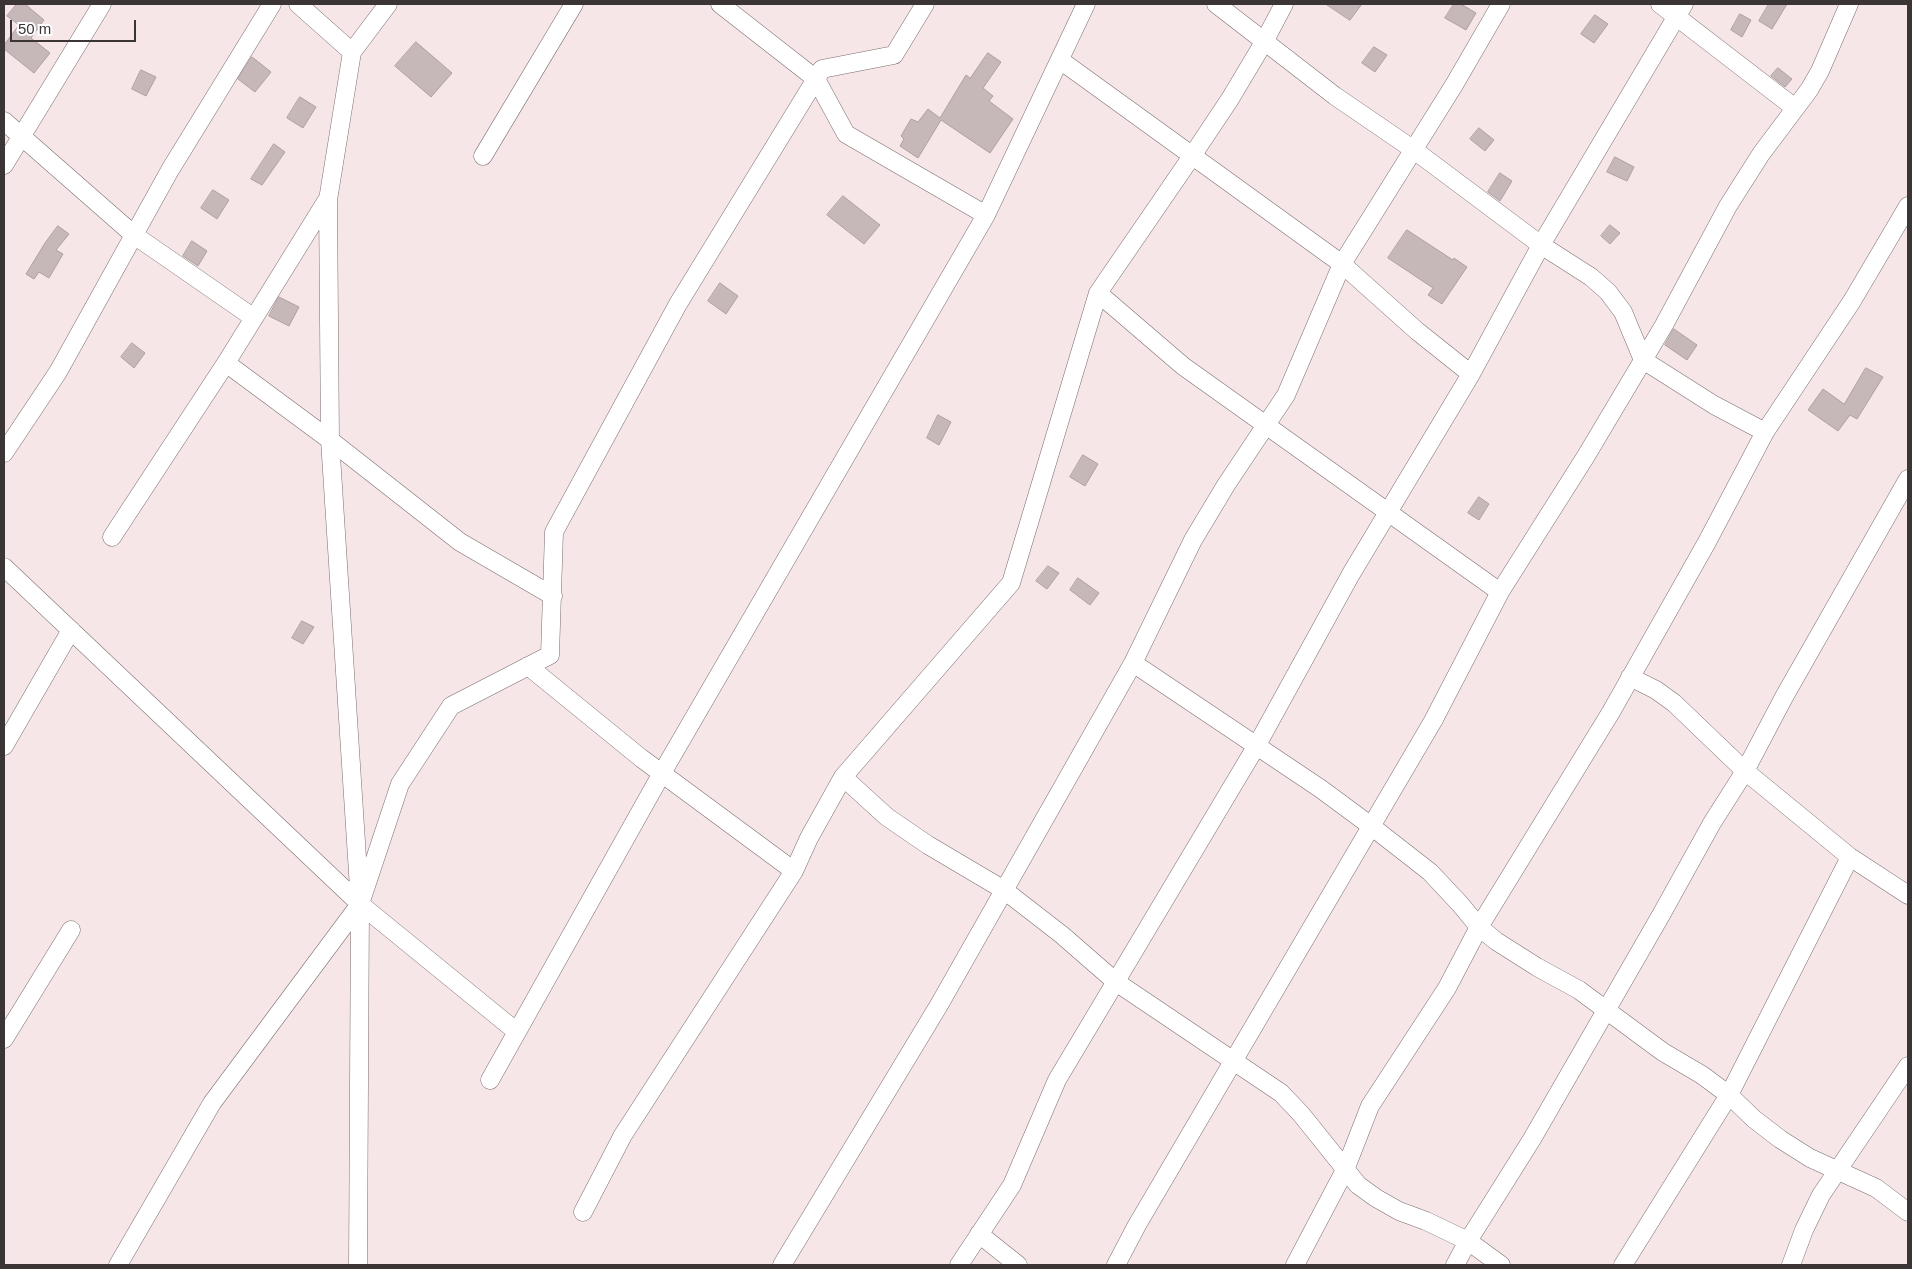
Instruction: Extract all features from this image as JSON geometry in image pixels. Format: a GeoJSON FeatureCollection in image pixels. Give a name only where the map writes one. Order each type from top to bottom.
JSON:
{"type":"FeatureCollection","features":[{"type":"Feature","properties":{"kind":"street"},"geometry":{"type":"LineString","coordinates":[[4,165],[102,4]]}},
{"type":"Feature","properties":{"kind":"street"},"geometry":{"type":"LineString","coordinates":[[4,453],[58,372],[170,170],[272,4]]}},
{"type":"Feature","properties":{"kind":"street"},"geometry":{"type":"LineString","coordinates":[[298,4],[352,52]]}},
{"type":"Feature","properties":{"kind":"street"},"geometry":{"type":"LineString","coordinates":[[358,1265],[360,904],[330,440],[328,200],[352,52],[388,4]]}},
{"type":"Feature","properties":{"kind":"street"},"geometry":{"type":"LineString","coordinates":[[483,156],[574,4]]}},
{"type":"Feature","properties":{"kind":"street"},"geometry":{"type":"LineString","coordinates":[[720,4],[816,79],[846,134],[986,215]]}},
{"type":"Feature","properties":{"kind":"street"},"geometry":{"type":"LineString","coordinates":[[118,1265],[212,1103],[360,904],[400,784],[451,706],[550,655],[554,532],[678,304],[822,69],[894,55],[925,4]]}},
{"type":"Feature","properties":{"kind":"street"},"geometry":{"type":"LineString","coordinates":[[1216,4],[1335,96],[1414,150],[1541,245],[1591,278],[1608,292],[1623,312],[1643,360],[1714,406],[1765,432]]}},
{"type":"Feature","properties":{"kind":"street"},"geometry":{"type":"LineString","coordinates":[[583,1212],[623,1135],[794,871],[809,838],[843,777],[1011,584],[1098,293],[1192,156],[1264,42],[1284,4]]}},
{"type":"Feature","properties":{"kind":"street"},"geometry":{"type":"LineString","coordinates":[[782,1265],[939,1005],[1132,663],[1193,540],[1286,395],[1342,264],[1454,85],[1501,4]]}},
{"type":"Feature","properties":{"kind":"street"},"geometry":{"type":"LineString","coordinates":[[1660,4],[1680,10],[1795,108]]}},
{"type":"Feature","properties":{"kind":"street"},"geometry":{"type":"LineString","coordinates":[[1116,1265],[1137,1225],[1433,721],[1500,592],[1664,325],[1728,206],[1761,154],[1820,71],[1849,4]]}},
{"type":"Feature","properties":{"kind":"street"},"geometry":{"type":"LineString","coordinates":[[490,1080],[662,773],[986,215],[1060,60],[1081,6]]}},
{"type":"Feature","properties":{"kind":"street"},"geometry":{"type":"LineString","coordinates":[[959,1265],[1012,1185],[1052,1090],[1258,745],[1351,574],[1471,374],[1541,245],[1680,10]]}},
{"type":"Feature","properties":{"kind":"street"},"geometry":{"type":"LineString","coordinates":[[1060,60],[1342,264],[1416,331],[1471,374]]}},
{"type":"Feature","properties":{"kind":"street"},"geometry":{"type":"LineString","coordinates":[[4,121],[134,235],[254,318]]}},
{"type":"Feature","properties":{"kind":"street"},"geometry":{"type":"LineString","coordinates":[[112,537],[226,363],[328,200]]}},
{"type":"Feature","properties":{"kind":"street"},"geometry":{"type":"LineString","coordinates":[[1295,1265],[1345,1170],[1370,1106],[1447,988],[1479,928],[1606,721],[1707,542],[1765,432],[1852,301],[1908,206]]}},
{"type":"Feature","properties":{"kind":"street"},"geometry":{"type":"LineString","coordinates":[[1098,293],[1184,366],[1500,592]]}},
{"type":"Feature","properties":{"kind":"street"},"geometry":{"type":"LineString","coordinates":[[226,363],[330,440],[460,542],[553,596]]}},
{"type":"Feature","properties":{"kind":"street"},"geometry":{"type":"LineString","coordinates":[[1455,1265],[1532,1138],[1712,823],[1745,771],[1784,697],[1908,479]]}},
{"type":"Feature","properties":{"kind":"street"},"geometry":{"type":"LineString","coordinates":[[4,567],[360,904],[517,1032]]}},
{"type":"Feature","properties":{"kind":"street"},"geometry":{"type":"LineString","coordinates":[[4,746],[71,630]]}},
{"type":"Feature","properties":{"kind":"street"},"geometry":{"type":"LineString","coordinates":[[1132,663],[1258,745],[1321,788],[1371,826],[1430,872],[1460,904],[1479,928],[1496,941],[1537,967],[1579,990],[1663,1052],[1729,1095],[1754,1119],[1780,1139],[1810,1158],[1838,1169],[1876,1188],[1908,1212]]}},
{"type":"Feature","properties":{"kind":"street"},"geometry":{"type":"LineString","coordinates":[[528,666],[662,773],[794,871]]}},
{"type":"Feature","properties":{"kind":"street"},"geometry":{"type":"LineString","coordinates":[[1630,677],[1656,690],[1674,703],[1745,771],[1850,857],[1908,895]]}},
{"type":"Feature","properties":{"kind":"street"},"geometry":{"type":"LineString","coordinates":[[843,777],[887,817],[928,845],[1004,890],[1062,935],[1116,982],[1281,1093],[1301,1114],[1358,1185],[1399,1211],[1426,1220],[1468,1241],[1501,1265]]}},
{"type":"Feature","properties":{"kind":"street"},"geometry":{"type":"LineString","coordinates":[[1624,1265],[1729,1095],[1850,857]]}},
{"type":"Feature","properties":{"kind":"street"},"geometry":{"type":"LineString","coordinates":[[4,1039],[71,930]]}},
{"type":"Feature","properties":{"kind":"street"},"geometry":{"type":"LineString","coordinates":[[1791,1265],[1804,1230],[1821,1195],[1908,1066]]}},
{"type":"Feature","properties":{"kind":"street"},"geometry":{"type":"LineString","coordinates":[[979,1234],[1018,1265]]}},
{"type":"Feature","properties":{"kind":"building"},"geometry":{"type":"Polygon","coordinates":[[[17,4],[25,4],[44,20],[31,38],[50,53],[34,73],[4,49],[4,45],[19,25],[7,16],[17,4]]]}},
{"type":"Feature","properties":{"kind":"building"},"geometry":{"type":"Polygon","coordinates":[[[1326,4],[1362,4],[1350,20],[1326,4]]]}},
{"type":"Feature","properties":{"kind":"building"},"geometry":{"type":"Polygon","coordinates":[[[1454,4],[1461,4],[1476,13],[1466,30],[1445,18],[1454,4]]]}},
{"type":"Feature","properties":{"kind":"building"},"geometry":{"type":"Polygon","coordinates":[[[1769,4],[1787,4],[1772,29],[1759,21],[1769,4]]]}},
{"type":"Feature","properties":{"kind":"building"},"geometry":{"type":"Polygon","coordinates":[[[1740,14],[1751,20],[1742,37],[1731,30],[1740,14]]]}},
{"type":"Feature","properties":{"kind":"building"},"geometry":{"type":"Polygon","coordinates":[[[1595,15],[1608,24],[1594,43],[1581,34],[1595,15]]]}},
{"type":"Feature","properties":{"kind":"building"},"geometry":{"type":"Polygon","coordinates":[[[416,42],[452,73],[431,97],[395,66],[416,42]]]}},
{"type":"Feature","properties":{"kind":"building"},"geometry":{"type":"Polygon","coordinates":[[[1374,47],[1387,55],[1375,72],[1362,63],[1374,47]]]}},
{"type":"Feature","properties":{"kind":"building"},"geometry":{"type":"Polygon","coordinates":[[[988,53],[1001,62],[983,88],[993,96],[989,101],[1013,119],[990,153],[941,120],[918,158],[900,146],[904,139],[901,136],[911,119],[918,122],[928,109],[940,118],[966,75],[970,78],[988,53]]]}},
{"type":"Feature","properties":{"kind":"building"},"geometry":{"type":"Polygon","coordinates":[[[252,57],[271,72],[255,92],[238,79],[252,57]]]}},
{"type":"Feature","properties":{"kind":"building"},"geometry":{"type":"Polygon","coordinates":[[[1778,68],[1792,79],[1785,87],[1771,76],[1778,68]]]}},
{"type":"Feature","properties":{"kind":"building"},"geometry":{"type":"Polygon","coordinates":[[[141,70],[156,77],[146,96],[132,89],[141,70]]]}},
{"type":"Feature","properties":{"kind":"building"},"geometry":{"type":"Polygon","coordinates":[[[300,97],[316,107],[303,128],[287,118],[300,97]]]}},
{"type":"Feature","properties":{"kind":"building"},"geometry":{"type":"Polygon","coordinates":[[[1479,128],[1494,140],[1485,151],[1470,139],[1479,128]]]}},
{"type":"Feature","properties":{"kind":"building"},"geometry":{"type":"Polygon","coordinates":[[[274,144],[285,152],[262,185],[251,179],[274,144]]]}},
{"type":"Feature","properties":{"kind":"building"},"geometry":{"type":"Polygon","coordinates":[[[1615,157],[1634,167],[1627,181],[1607,172],[1615,157]]]}},
{"type":"Feature","properties":{"kind":"building"},"geometry":{"type":"Polygon","coordinates":[[[1500,173],[1512,181],[1500,201],[1488,192],[1500,173]]]}},
{"type":"Feature","properties":{"kind":"building"},"geometry":{"type":"Polygon","coordinates":[[[213,190],[229,200],[217,219],[201,208],[213,190]]]}},
{"type":"Feature","properties":{"kind":"building"},"geometry":{"type":"Polygon","coordinates":[[[843,196],[880,225],[864,244],[827,215],[843,196]]]}},
{"type":"Feature","properties":{"kind":"building"},"geometry":{"type":"Polygon","coordinates":[[[1610,225],[1620,233],[1610,244],[1601,236],[1610,225]]]}},
{"type":"Feature","properties":{"kind":"building"},"geometry":{"type":"Polygon","coordinates":[[[58,226],[69,234],[56,250],[63,254],[49,278],[39,272],[34,279],[26,274],[58,226]]]}},
{"type":"Feature","properties":{"kind":"building"},"geometry":{"type":"Polygon","coordinates":[[[1407,230],[1467,267],[1442,304],[1428,295],[1433,288],[1388,258],[1407,230]]]}},
{"type":"Feature","properties":{"kind":"building"},"geometry":{"type":"Polygon","coordinates":[[[192,241],[207,251],[198,266],[183,256],[192,241]]]}},
{"type":"Feature","properties":{"kind":"building"},"geometry":{"type":"Polygon","coordinates":[[[720,283],[738,296],[726,314],[708,301],[720,283]]]}},
{"type":"Feature","properties":{"kind":"building"},"geometry":{"type":"Polygon","coordinates":[[[279,297],[299,307],[289,326],[269,316],[279,297]]]}},
{"type":"Feature","properties":{"kind":"building"},"geometry":{"type":"Polygon","coordinates":[[[1674,329],[1697,345],[1687,360],[1665,345],[1674,329]]]}},
{"type":"Feature","properties":{"kind":"building"},"geometry":{"type":"Polygon","coordinates":[[[132,343],[145,353],[134,368],[121,357],[132,343]]]}},
{"type":"Feature","properties":{"kind":"building"},"geometry":{"type":"Polygon","coordinates":[[[1866,368],[1883,377],[1857,419],[1850,415],[1838,431],[1808,410],[1823,389],[1844,404],[1866,368]]]}},
{"type":"Feature","properties":{"kind":"building"},"geometry":{"type":"Polygon","coordinates":[[[938,415],[951,422],[939,445],[927,438],[938,415]]]}},
{"type":"Feature","properties":{"kind":"building"},"geometry":{"type":"Polygon","coordinates":[[[1083,455],[1098,464],[1085,486],[1070,477],[1083,455]]]}},
{"type":"Feature","properties":{"kind":"building"},"geometry":{"type":"Polygon","coordinates":[[[1479,497],[1489,504],[1479,520],[1468,513],[1479,497]]]}},
{"type":"Feature","properties":{"kind":"building"},"geometry":{"type":"Polygon","coordinates":[[[1048,566],[1059,573],[1047,589],[1036,581],[1048,566]]]}},
{"type":"Feature","properties":{"kind":"building"},"geometry":{"type":"Polygon","coordinates":[[[1078,578],[1099,593],[1090,605],[1070,590],[1078,578]]]}},
{"type":"Feature","properties":{"kind":"building"},"geometry":{"type":"Polygon","coordinates":[[[302,621],[314,627],[303,644],[292,638],[302,621]]]}}]}
